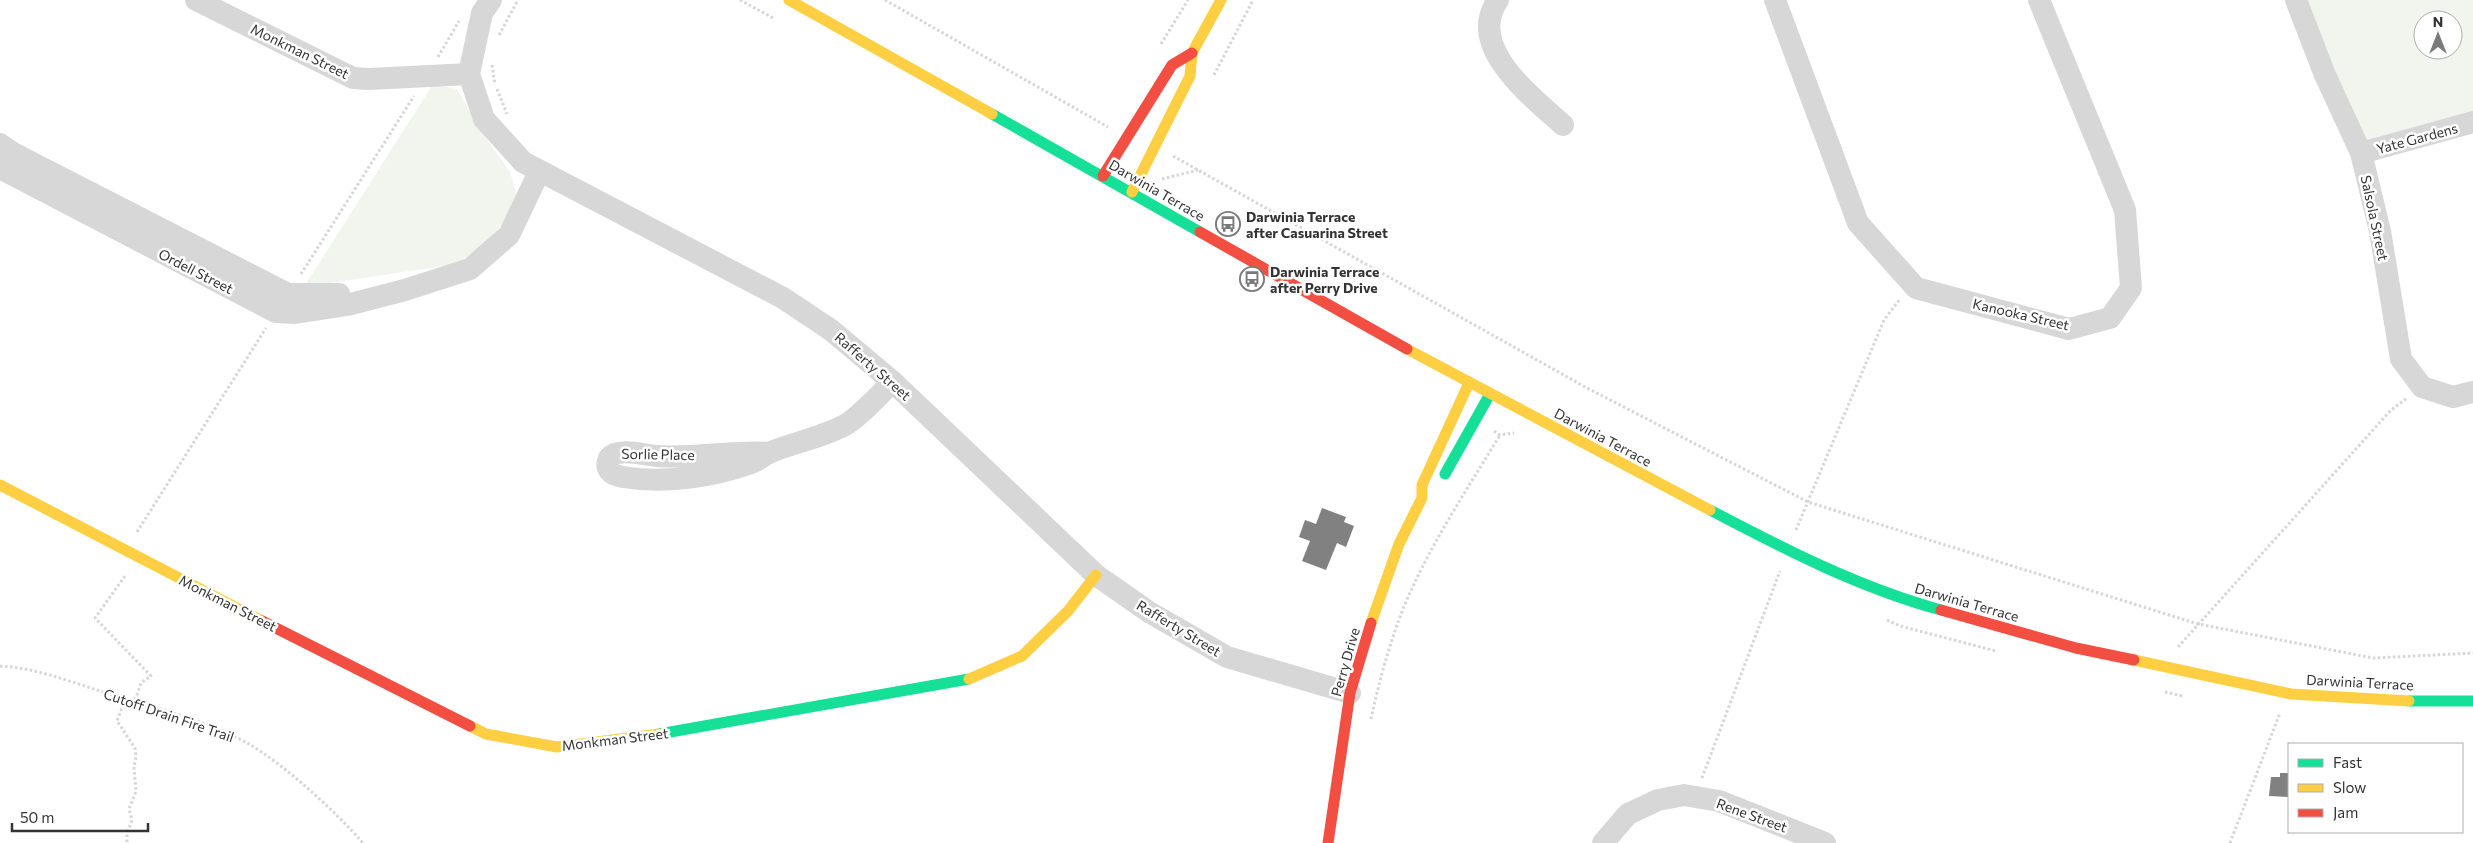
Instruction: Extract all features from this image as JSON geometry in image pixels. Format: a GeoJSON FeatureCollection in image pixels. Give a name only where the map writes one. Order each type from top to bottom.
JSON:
{"type":"FeatureCollection","features":[{"type":"Feature","properties":{"kind":"street","name":"Monkman Street"},"geometry":{"type":"LineString","coordinates":[[196,0],[353,78],[369,79],[470,74]]}},
{"type":"Feature","properties":{"kind":"street","name":"Rafferty Street"},"geometry":{"type":"LineString","coordinates":[[490,0],[482,13],[470,74],[484,119],[523,162],[783,298],[831,330],[893,382],[1096,575],[1149,612],[1227,657],[1350,693]]}},
{"type":"Feature","properties":{"kind":"street","name":"Darwinia Terrace"},"geometry":{"type":"LineString","coordinates":[[788,0],[1132,192],[1273,275],[1469,383],[1787,551],[1900,599],[2076,648],[2291,694],[2409,700],[2473,700]]}},
{"type":"Feature","properties":{"kind":"street"},"geometry":{"type":"LineString","coordinates":[[1132,192],[1190,76],[1192,53],[1221,0]]}},
{"type":"Feature","properties":{"kind":"street"},"geometry":{"type":"LineString","coordinates":[[1498,0],[1492,9],[1489,33],[1497,57],[1520,85],[1562,125]]}},
{"type":"Feature","properties":{"kind":"street","name":"Kanooka Street"},"geometry":{"type":"LineString","coordinates":[[1775,0],[1858,223],[1916,288],[2069,329],[2110,318],[2131,288],[2125,210],[2039,0]]}},
{"type":"Feature","properties":{"kind":"street","name":"Salsola Street"},"geometry":{"type":"LineString","coordinates":[[2296,0],[2325,75],[2361,153],[2380,231],[2401,359],[2422,387]]}},
{"type":"Feature","properties":{"kind":"street"},"geometry":{"type":"LineString","coordinates":[[1103,176],[1172,65],[1192,53]]}},
{"type":"Feature","properties":{"kind":"street","name":"Yate Gardens"},"geometry":{"type":"LineString","coordinates":[[2361,153],[2473,122]]}},
{"type":"Feature","properties":{"kind":"street","name":"Ordell Street"},"geometry":{"type":"LineString","coordinates":[[0,144],[282,303],[296,313],[347,305],[405,290],[470,269],[509,236],[539,172]]}},
{"type":"Feature","properties":{"kind":"street","name":"Ordell Street"},"geometry":{"type":"LineString","coordinates":[[0,168],[282,303]]}},
{"type":"Feature","properties":{"kind":"street","name":"Sorlie Place"},"geometry":{"type":"LineString","coordinates":[[769,453],[746,451],[660,456],[617,453],[609,458],[607,465],[612,474],[646,480],[681,478],[753,463],[769,453],[810,441],[847,424],[893,382]]}},
{"type":"Feature","properties":{"kind":"street","name":"Perry Drive"},"geometry":{"type":"LineString","coordinates":[[1328,843],[1350,693],[1374,613],[1399,544],[1422,498],[1422,484],[1469,383]]}},
{"type":"Feature","properties":{"kind":"street"},"geometry":{"type":"LineString","coordinates":[[2422,387],[2453,397],[2473,392]]}},
{"type":"Feature","properties":{"kind":"street"},"geometry":{"type":"LineString","coordinates":[[1422,498],[1437,487],[1490,394]]}},
{"type":"Feature","properties":{"kind":"street","name":"Monkman Street"},"geometry":{"type":"LineString","coordinates":[[0,485],[125,552],[486,734],[557,747],[646,736],[966,680],[1022,656],[1068,611],[1096,575]]}},
{"type":"Feature","properties":{"kind":"street","name":"Rene Street"},"geometry":{"type":"LineString","coordinates":[[1603,843],[1628,814],[1658,800],[1684,795],[1719,802],[1825,843]]}},
{"type":"Feature","properties":{"kind":"path"},"geometry":{"type":"LineString","coordinates":[[496,43],[518,0]]}},
{"type":"Feature","properties":{"kind":"path"},"geometry":{"type":"LineString","coordinates":[[885,0],[1110,128],[1134,126]]}},
{"type":"Feature","properties":{"kind":"path"},"geometry":{"type":"LineString","coordinates":[[127,843],[127,834],[132,820],[129,809],[136,790],[134,770],[136,757],[135,748],[117,721],[124,702],[136,698],[141,683],[150,676],[95,618],[131,568],[125,552],[427,76],[461,17]]}},
{"type":"Feature","properties":{"kind":"path"},"geometry":{"type":"LineString","coordinates":[[494,58],[495,84],[509,118]]}},
{"type":"Feature","properties":{"kind":"path"},"geometry":{"type":"LineString","coordinates":[[1158,140],[1171,155],[1578,383],[1808,502],[2198,624],[2372,658],[2473,653]]}},
{"type":"Feature","properties":{"kind":"path"},"geometry":{"type":"LineString","coordinates":[[1695,798],[1787,551],[1884,320],[1912,283]]}},
{"type":"Feature","properties":{"kind":"path"},"geometry":{"type":"LineString","coordinates":[[2166,668],[2165,660],[2391,410],[2422,387]]}},
{"type":"Feature","properties":{"kind":"path"},"geometry":{"type":"LineString","coordinates":[[1369,726],[1379,682],[1404,609],[1432,549],[1500,435]]}},
{"type":"Feature","properties":{"kind":"path","name":"Cutoff Drain Fire Trail"},"geometry":{"type":"LineString","coordinates":[[0,666],[16,667],[56,677],[130,700],[207,725],[247,743],[274,760],[350,828],[363,843]]}},
{"type":"Feature","properties":{"kind":"path"},"geometry":{"type":"LineString","coordinates":[[2230,843],[2281,711],[2291,694]]}},
{"type":"Feature","properties":{"kind":"shaded area"},"geometry":{"type":"Polygon","coordinates":[[[2307,0],[2473,0],[2473,113],[2367,141],[2360,134],[2307,0]]]}},
{"type":"Feature","properties":{"kind":"shaded area"},"geometry":{"type":"Polygon","coordinates":[[[433,84],[457,89],[481,131],[510,172],[518,199],[492,239],[456,264],[304,287],[433,84]]]}},
{"type":"Feature","properties":{"kind":"building"},"geometry":{"type":"Polygon","coordinates":[[[1322,508],[1346,517],[1344,522],[1354,526],[1346,547],[1337,543],[1326,570],[1302,561],[1310,541],[1299,537],[1305,520],[1316,524],[1322,508]]]}},
{"type":"Feature","properties":{"kind":"building"},"geometry":{"type":"Polygon","coordinates":[[[2280,773],[2288,773],[2288,797],[2269,796],[2271,777],[2280,777],[2280,773]]]}},
{"type":"Feature","properties":{"kind":"traffic: fast"},"geometry":{"type":"LineString","coordinates":[[992,114],[1200,232]]}},
{"type":"Feature","properties":{"kind":"traffic: fast"},"geometry":{"type":"LineString","coordinates":[[1445,474],[1490,394]]}},
{"type":"Feature","properties":{"kind":"traffic: fast"},"geometry":{"type":"LineString","coordinates":[[1710,510],[1794,553],[1852,579],[1881,591],[1941,610]]}},
{"type":"Feature","properties":{"kind":"traffic: fast"},"geometry":{"type":"LineString","coordinates":[[659,734],[969,679]]}},
{"type":"Feature","properties":{"kind":"traffic: fast"},"geometry":{"type":"LineString","coordinates":[[2409,701],[2473,701]]}},
{"type":"Feature","properties":{"kind":"traffic: slow"},"geometry":{"type":"LineString","coordinates":[[789,0],[992,114]]}},
{"type":"Feature","properties":{"kind":"traffic: slow"},"geometry":{"type":"LineString","coordinates":[[1132,192],[1190,76],[1192,53],[1221,0]]}},
{"type":"Feature","properties":{"kind":"traffic: slow"},"geometry":{"type":"LineString","coordinates":[[1407,349],[1710,510]]}},
{"type":"Feature","properties":{"kind":"traffic: slow"},"geometry":{"type":"LineString","coordinates":[[1371,623],[1399,544],[1422,498],[1422,485],[1469,383]]}},
{"type":"Feature","properties":{"kind":"traffic: slow"},"geometry":{"type":"LineString","coordinates":[[0,485],[262,621]]}},
{"type":"Feature","properties":{"kind":"traffic: slow"},"geometry":{"type":"LineString","coordinates":[[969,679],[1022,656],[1068,611],[1096,575]]}},
{"type":"Feature","properties":{"kind":"traffic: slow"},"geometry":{"type":"LineString","coordinates":[[2134,660],[2291,694],[2409,701]]}},
{"type":"Feature","properties":{"kind":"traffic: slow"},"geometry":{"type":"LineString","coordinates":[[470,726],[486,734],[557,747],[659,734]]}},
{"type":"Feature","properties":{"kind":"traffic: jam"},"geometry":{"type":"LineString","coordinates":[[1103,176],[1172,65],[1192,53]]}},
{"type":"Feature","properties":{"kind":"traffic: jam"},"geometry":{"type":"LineString","coordinates":[[1200,232],[1407,349]]}},
{"type":"Feature","properties":{"kind":"traffic: jam"},"geometry":{"type":"LineString","coordinates":[[1941,610],[2076,648],[2134,660]]}},
{"type":"Feature","properties":{"kind":"traffic: jam"},"geometry":{"type":"LineString","coordinates":[[262,621],[470,726]]}},
{"type":"Feature","properties":{"kind":"traffic: jam"},"geometry":{"type":"LineString","coordinates":[[1328,843],[1350,693],[1371,623]]}},
{"type":"Feature","properties":{"kind":"place","name":"Darwinia Terrace after Casuarina Street"},"geometry":{"type":"Point","coordinates":[1228,224]}},
{"type":"Feature","properties":{"kind":"place","name":"Darwinia Terrace after Perry Drive"},"geometry":{"type":"Point","coordinates":[1252,279]}}]}
